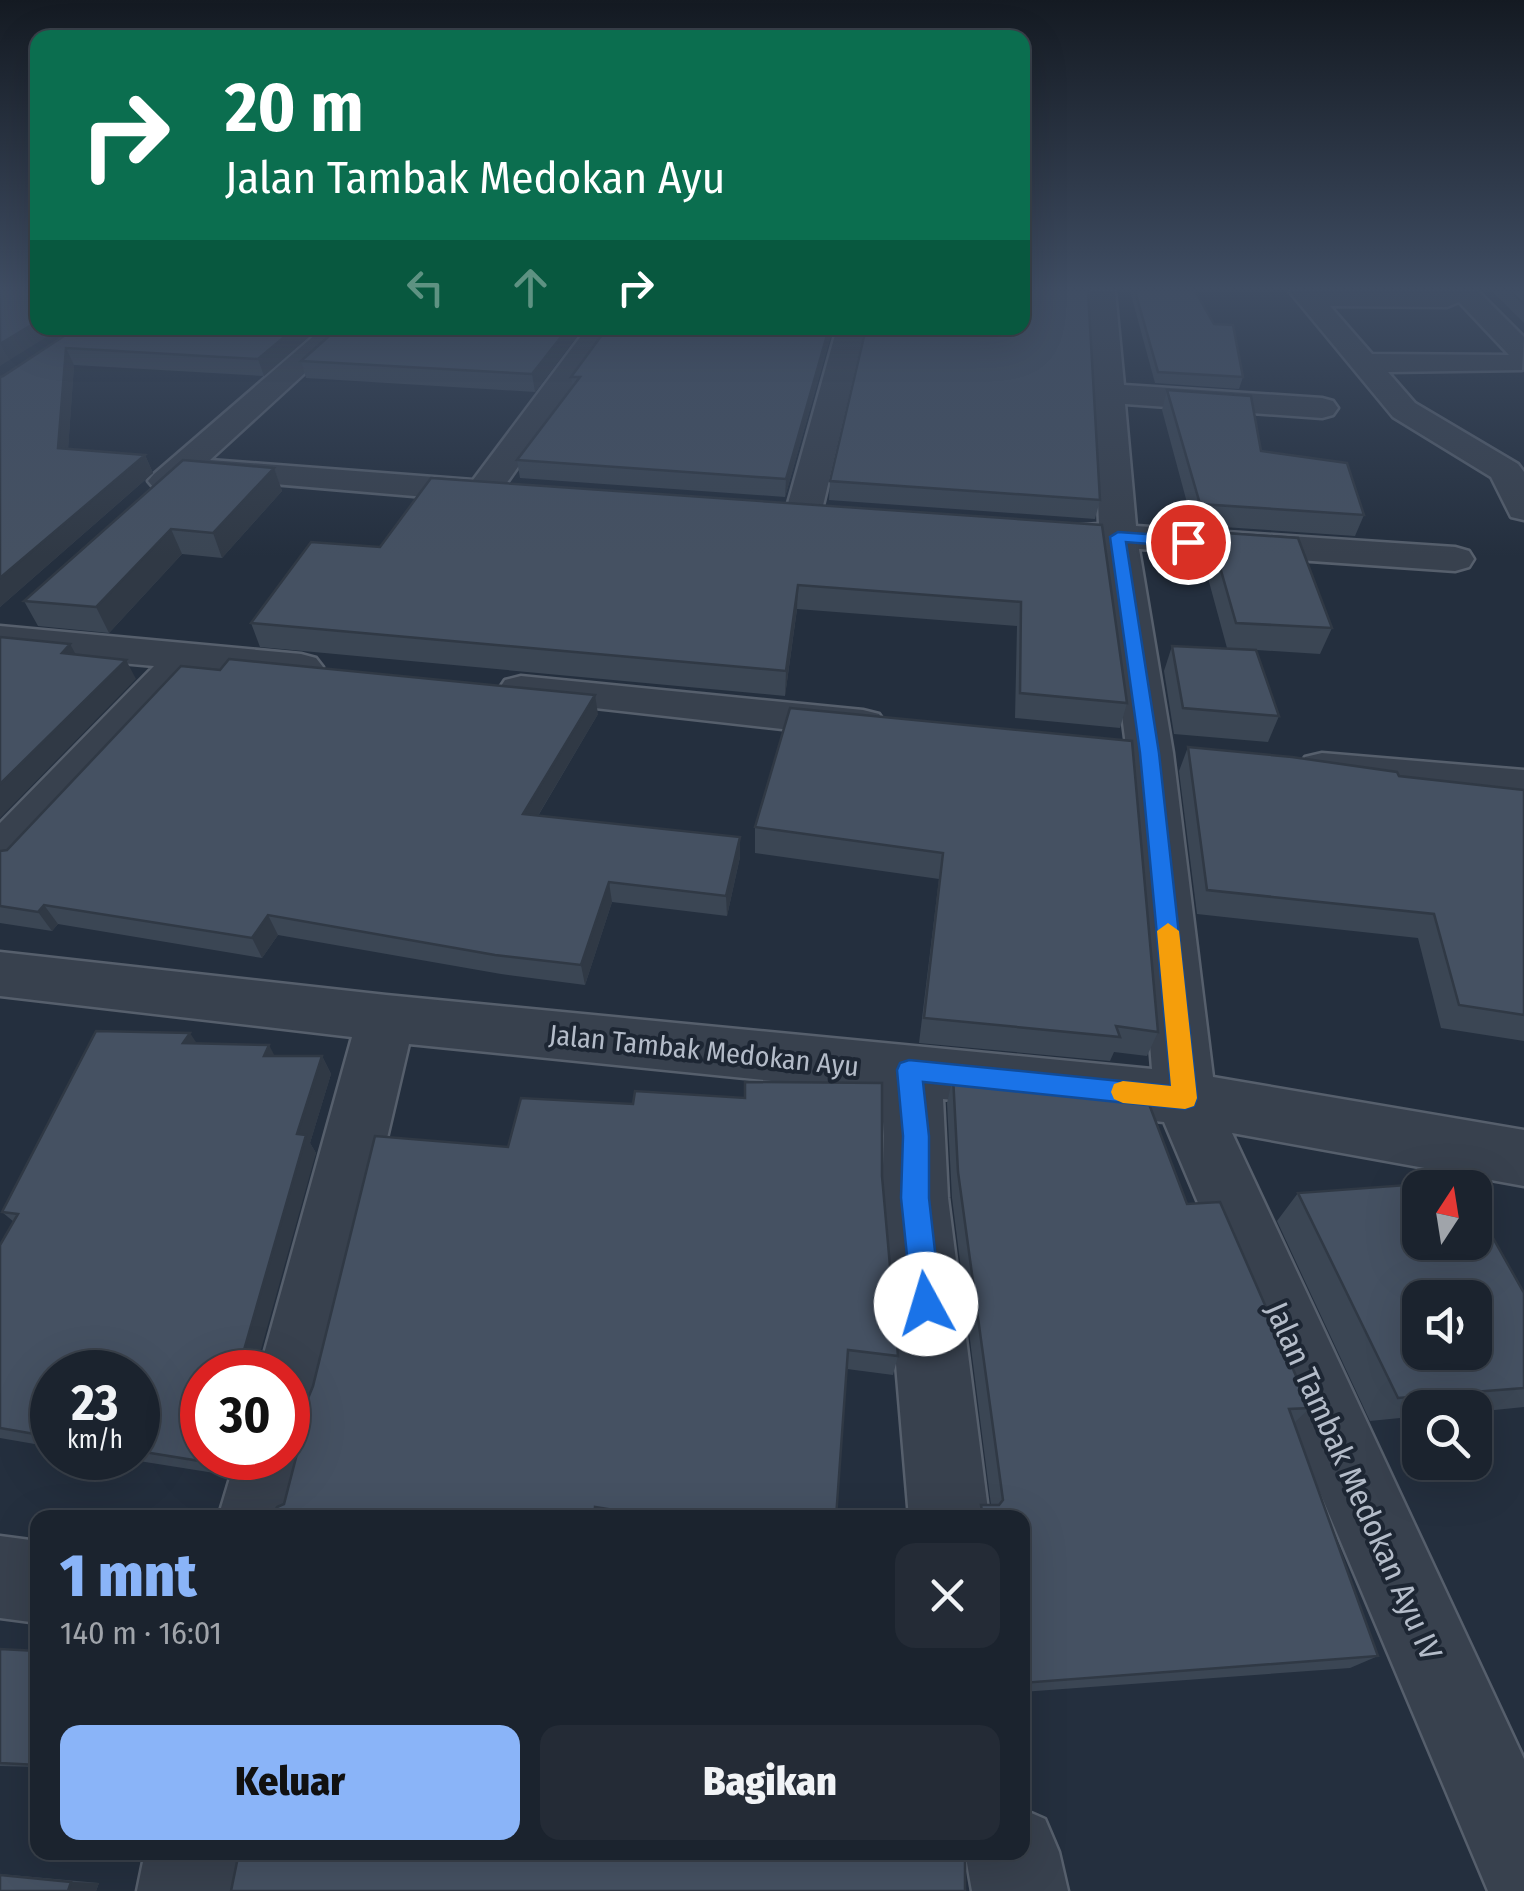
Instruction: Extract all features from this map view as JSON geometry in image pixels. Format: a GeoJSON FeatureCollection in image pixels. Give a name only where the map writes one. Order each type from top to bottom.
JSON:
{"type":"FeatureCollection","features":[{"type":"Feature","properties":{"kind":"street"},"geometry":{"type":"LineString","coordinates":[[138,507],[281,379]]}},
{"type":"Feature","properties":{"kind":"street"},"geometry":{"type":"LineString","coordinates":[[483,491],[564,379]]}},
{"type":"Feature","properties":{"kind":"street"},"geometry":{"type":"LineString","coordinates":[[803,514],[838,379]]}},
{"type":"Feature","properties":{"kind":"street","name":"Jalan Tambak Medokan Ayu IV"},"geometry":{"type":"LineString","coordinates":[[1108,379],[1118,537],[1150,753],[1185,1098],[1524,1864]]}},
{"type":"Feature","properties":{"kind":"street"},"geometry":{"type":"LineString","coordinates":[[1378,379],[1404,410],[1515,472],[1524,509]]}},
{"type":"Feature","properties":{"kind":"street"},"geometry":{"type":"LineString","coordinates":[[1109,392],[1322,408]]}},
{"type":"Feature","properties":{"kind":"street"},"geometry":{"type":"LineString","coordinates":[[180,468],[540,495]]}},
{"type":"Feature","properties":{"kind":"street"},"geometry":{"type":"LineString","coordinates":[[765,511],[842,517]]}},
{"type":"Feature","properties":{"kind":"street"},"geometry":{"type":"LineString","coordinates":[[1039,531],[1455,560]]}},
{"type":"Feature","properties":{"kind":"street"},"geometry":{"type":"LineString","coordinates":[[9,628],[189,655],[346,671]]}},
{"type":"Feature","properties":{"kind":"street"},"geometry":{"type":"LineString","coordinates":[[0,854],[189,655]]}},
{"type":"Feature","properties":{"kind":"street"},"geometry":{"type":"LineString","coordinates":[[483,685],[895,727]]}},
{"type":"Feature","properties":{"kind":"street"},"geometry":{"type":"LineString","coordinates":[[1288,765],[1524,786]]}},
{"type":"Feature","properties":{"kind":"street","name":"Jalan Tambak Medokan Ayu"},"geometry":{"type":"LineString","coordinates":[[0,974],[386,1018],[1185,1098],[1524,1158]]}},
{"type":"Feature","properties":{"kind":"street"},"geometry":{"type":"LineString","coordinates":[[301,1350],[386,1018]]}},
{"type":"Feature","properties":{"kind":"street"},"geometry":{"type":"LineString","coordinates":[[909,1070],[916,1136],[915,1198],[948,1510]]}},
{"type":"Feature","properties":{"kind":"street"},"geometry":{"type":"LineString","coordinates":[[260,1510],[268,1480]]}},
{"type":"Feature","properties":{"kind":"street"},"geometry":{"type":"LineString","coordinates":[[0,1577],[30,1581]]}},
{"type":"Feature","properties":{"kind":"street"},"geometry":{"type":"LineString","coordinates":[[185,1891],[191,1860]]}},
{"type":"Feature","properties":{"kind":"street"},"geometry":{"type":"LineString","coordinates":[[1014,1860],[1020,1891]]}},
{"type":"Feature","properties":{"kind":"building"},"geometry":{"type":"Polygon","coordinates":[[[0,379],[64,379],[58,448],[145,455],[0,578],[0,379]]]}},
{"type":"Feature","properties":{"kind":"building"},"geometry":{"type":"Polygon","coordinates":[[[578,379],[814,379],[786,479],[517,460],[578,379]]]}},
{"type":"Feature","properties":{"kind":"building"},"geometry":{"type":"Polygon","coordinates":[[[854,379],[1093,379],[1100,500],[830,481],[854,379]]]}},
{"type":"Feature","properties":{"kind":"building"},"geometry":{"type":"Polygon","coordinates":[[[1167,390],[1251,396],[1261,451],[1347,463],[1364,515],[1200,504],[1167,390]]]}},
{"type":"Feature","properties":{"kind":"building"},"geometry":{"type":"Polygon","coordinates":[[[183,460],[274,468],[213,533],[171,529],[96,607],[24,601],[183,460]]]}},
{"type":"Feature","properties":{"kind":"building"},"geometry":{"type":"Polygon","coordinates":[[[431,478],[1102,525],[1127,703],[1020,693],[1021,602],[798,585],[786,671],[251,623],[311,542],[380,547],[431,478]]]}},
{"type":"Feature","properties":{"kind":"building"},"geometry":{"type":"Polygon","coordinates":[[[1210,532],[1298,538],[1332,628],[1236,623],[1210,532]]]}},
{"type":"Feature","properties":{"kind":"building"},"geometry":{"type":"Polygon","coordinates":[[[0,637],[70,644],[62,653],[126,660],[0,784],[0,637]]]}},
{"type":"Feature","properties":{"kind":"building"},"geometry":{"type":"Polygon","coordinates":[[[1172,646],[1256,650],[1279,716],[1183,708],[1172,646]]]}},
{"type":"Feature","properties":{"kind":"building"},"geometry":{"type":"Polygon","coordinates":[[[229,659],[595,695],[523,814],[740,837],[726,896],[609,882],[581,965],[495,955],[268,915],[252,938],[44,905],[38,912],[0,906],[0,851],[7,850],[181,666],[220,670],[229,659]]]}},
{"type":"Feature","properties":{"kind":"building"},"geometry":{"type":"Polygon","coordinates":[[[790,708],[1132,741],[1158,1032],[1116,1026],[1120,1037],[924,1018],[943,853],[755,827],[790,708]]]}},
{"type":"Feature","properties":{"kind":"building"},"geometry":{"type":"Polygon","coordinates":[[[1188,747],[1292,757],[1397,772],[1399,776],[1524,790],[1524,1015],[1459,1005],[1434,914],[1207,890],[1188,747]]]}},
{"type":"Feature","properties":{"kind":"building"},"geometry":{"type":"Polygon","coordinates":[[[96,1031],[190,1033],[183,1043],[269,1045],[264,1056],[322,1056],[297,1134],[306,1135],[244,1350],[180,1350],[180,1458],[160,1455],[160,1350],[30,1350],[30,1433],[0,1428],[0,1245],[18,1214],[2,1212],[96,1031]]]}},
{"type":"Feature","properties":{"kind":"building"},"geometry":{"type":"Polygon","coordinates":[[[953,1076],[1146,1096],[1187,1204],[1220,1202],[1310,1408],[1289,1409],[1378,1656],[1030,1682],[1030,1510],[982,1510],[981,1505],[999,1505],[1003,1500],[958,1172],[953,1076]]]}},
{"type":"Feature","properties":{"kind":"building"},"geometry":{"type":"Polygon","coordinates":[[[745,1082],[882,1083],[882,1176],[898,1356],[848,1350],[837,1510],[276,1510],[284,1504],[290,1480],[310,1480],[310,1393],[375,1136],[508,1147],[521,1098],[633,1104],[635,1091],[745,1098],[745,1082]]]}},
{"type":"Feature","properties":{"kind":"building"},"geometry":{"type":"Polygon","coordinates":[[[1402,1185],[1402,1260],[1492,1260],[1492,1236],[1524,1293],[1524,1388],[1402,1390],[1402,1398],[1398,1398],[1298,1193],[1402,1185]]]}},
{"type":"Feature","properties":{"kind":"building"},"geometry":{"type":"Polygon","coordinates":[[[0,1649],[30,1651],[30,1765],[0,1763],[0,1649]]]}},
{"type":"Feature","properties":{"kind":"building"},"geometry":{"type":"Polygon","coordinates":[[[237,1860],[965,1860],[965,1891],[231,1891],[237,1860]]]}},
{"type":"Feature","properties":{"kind":"building"},"geometry":{"type":"Polygon","coordinates":[[[0,1875],[71,1882],[68,1891],[0,1891],[0,1875]]]}},
{"type":"Feature","properties":{"kind":"slow traffic"},"geometry":{"type":"LineString","coordinates":[[1123,1092],[1185,1098],[1168,931]]}},
{"type":"Feature","properties":{"kind":"route"},"geometry":{"type":"LineString","coordinates":[[926,1304],[915,1198],[916,1136],[909,1070],[1185,1098],[1150,753],[1118,537],[1188,542]]}}]}
